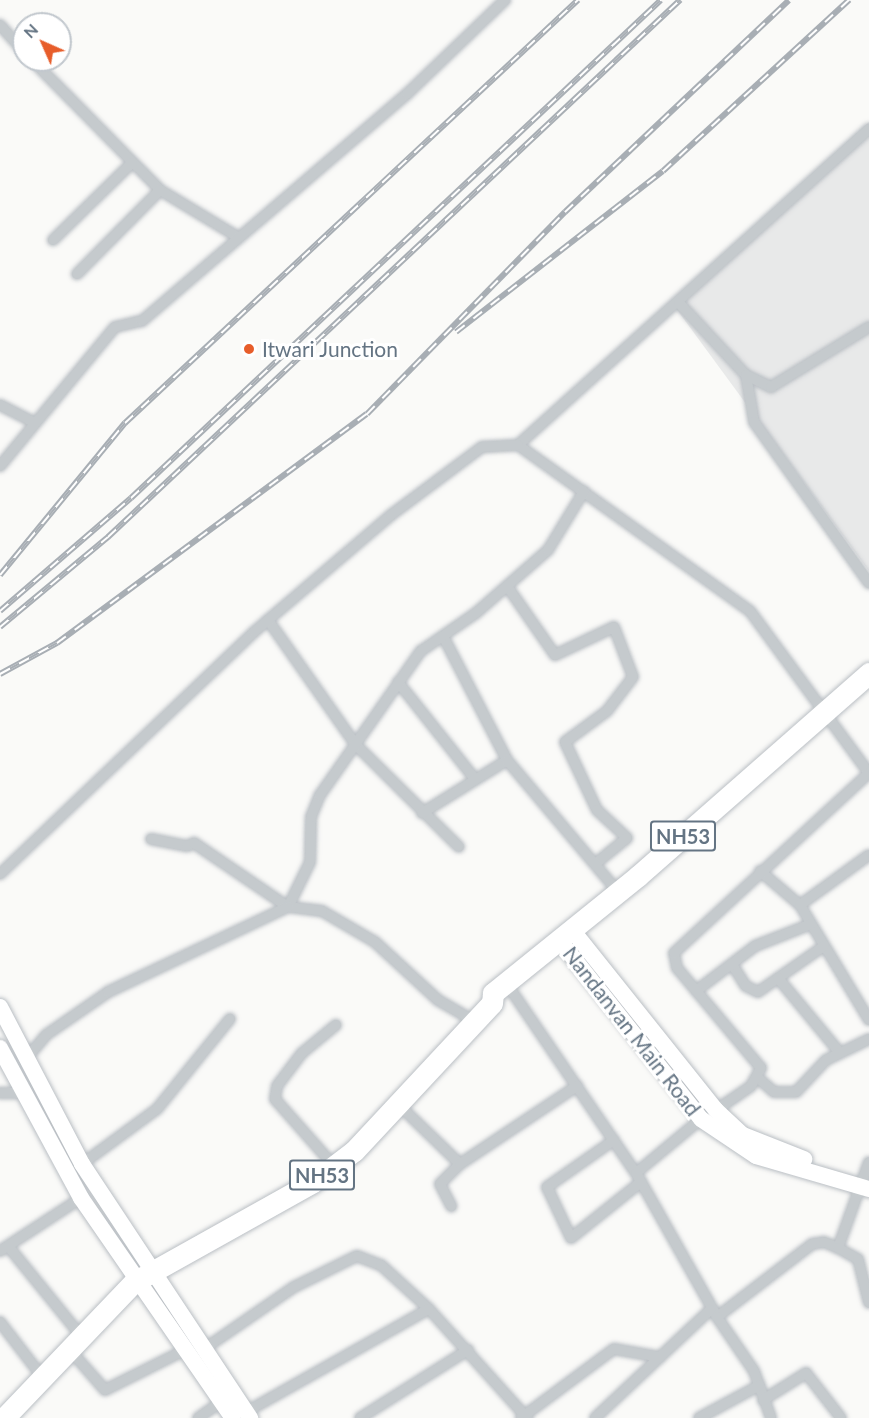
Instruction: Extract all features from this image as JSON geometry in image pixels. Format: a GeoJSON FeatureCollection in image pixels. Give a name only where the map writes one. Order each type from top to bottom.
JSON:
{"type":"FeatureCollection","features":[{"type":"Feature","properties":{"kind":"highway","name":"NH53"},"geometry":{"type":"LineString","coordinates":[[4,1418],[142,1277],[334,1166],[399,1105],[492,1003],[570,940],[825,718],[869,673]]}},
{"type":"Feature","properties":{"kind":"highway","name":"NH53"},"geometry":{"type":"LineString","coordinates":[[570,940],[618,892],[825,718],[869,687]]}},
{"type":"Feature","properties":{"kind":"main road"},"geometry":{"type":"LineString","coordinates":[[570,940],[716,1110],[743,1135],[865,1179]]}},
{"type":"Feature","properties":{"kind":"main road","name":"Nandanvan Main Road"},"geometry":{"type":"LineString","coordinates":[[570,940],[701,1119],[756,1155],[865,1179]]}},
{"type":"Feature","properties":{"kind":"main road"},"geometry":{"type":"LineString","coordinates":[[0,1007],[142,1277],[185,1350],[222,1401],[243,1416]]}},
{"type":"Feature","properties":{"kind":"main road"},"geometry":{"type":"LineString","coordinates":[[0,1048],[22,1093],[81,1198],[142,1277],[204,1349],[243,1416]]}},
{"type":"Feature","properties":{"kind":"street"},"geometry":{"type":"LineString","coordinates":[[0,466],[32,421],[115,327],[142,321],[407,94],[505,0]]}},
{"type":"Feature","properties":{"kind":"street"},"geometry":{"type":"LineString","coordinates":[[0,25],[12,38]]}},
{"type":"Feature","properties":{"kind":"street"},"geometry":{"type":"LineString","coordinates":[[44,72],[160,190],[238,237]]}},
{"type":"Feature","properties":{"kind":"street"},"geometry":{"type":"LineString","coordinates":[[518,445],[680,303],[869,129]]}},
{"type":"Feature","properties":{"kind":"street"},"geometry":{"type":"LineString","coordinates":[[53,240],[132,163]]}},
{"type":"Feature","properties":{"kind":"street"},"geometry":{"type":"LineString","coordinates":[[77,274],[160,190]]}},
{"type":"Feature","properties":{"kind":"street"},"geometry":{"type":"LineString","coordinates":[[680,303],[746,375],[771,387],[869,327]]}},
{"type":"Feature","properties":{"kind":"street"},"geometry":{"type":"LineString","coordinates":[[746,375],[754,422],[869,583]]}},
{"type":"Feature","properties":{"kind":"street"},"geometry":{"type":"LineString","coordinates":[[0,405],[32,421]]}},
{"type":"Feature","properties":{"kind":"street"},"geometry":{"type":"LineString","coordinates":[[0,874],[268,620],[461,461],[482,447],[518,445],[750,611],[825,718],[869,773],[760,871],[674,953],[677,968],[761,1068],[758,1078],[716,1110]]}},
{"type":"Feature","properties":{"kind":"street"},"geometry":{"type":"LineString","coordinates":[[26,1059],[46,1035],[108,992],[288,907],[310,862],[311,818],[320,795],[398,682],[421,651],[507,586],[548,549],[584,491]]}},
{"type":"Feature","properties":{"kind":"street"},"geometry":{"type":"LineString","coordinates":[[507,586],[555,654],[614,627],[633,677],[607,711],[565,742],[597,810],[627,838],[595,864]]}},
{"type":"Feature","properties":{"kind":"street"},"geometry":{"type":"LineString","coordinates":[[268,620],[355,744],[422,813],[459,847]]}},
{"type":"Feature","properties":{"kind":"street"},"geometry":{"type":"LineString","coordinates":[[443,636],[507,760],[618,892]]}},
{"type":"Feature","properties":{"kind":"street"},"geometry":{"type":"LineString","coordinates":[[398,682],[475,779]]}},
{"type":"Feature","properties":{"kind":"street"},"geometry":{"type":"LineString","coordinates":[[422,813],[507,760]]}},
{"type":"Feature","properties":{"kind":"street"},"geometry":{"type":"LineString","coordinates":[[151,838],[187,846],[194,843],[288,907],[322,911],[375,942],[438,1000],[474,1021]]}},
{"type":"Feature","properties":{"kind":"street"},"geometry":{"type":"LineString","coordinates":[[800,905],[869,855]]}},
{"type":"Feature","properties":{"kind":"street"},"geometry":{"type":"LineString","coordinates":[[760,871],[800,905],[869,1020]]}},
{"type":"Feature","properties":{"kind":"street"},"geometry":{"type":"LineString","coordinates":[[696,991],[755,946],[811,924]]}},
{"type":"Feature","properties":{"kind":"street"},"geometry":{"type":"LineString","coordinates":[[732,964],[751,991],[778,978],[824,946]]}},
{"type":"Feature","properties":{"kind":"street"},"geometry":{"type":"LineString","coordinates":[[778,978],[840,1053]]}},
{"type":"Feature","properties":{"kind":"street"},"geometry":{"type":"LineString","coordinates":[[510,988],[638,1177],[714,1313],[760,1385],[763,1400],[771,1418]]}},
{"type":"Feature","properties":{"kind":"street"},"geometry":{"type":"LineString","coordinates":[[82,1164],[157,1109],[230,1019]]}},
{"type":"Feature","properties":{"kind":"street"},"geometry":{"type":"LineString","coordinates":[[334,1166],[275,1099],[277,1086],[302,1053],[336,1025]]}},
{"type":"Feature","properties":{"kind":"street"},"geometry":{"type":"LineString","coordinates":[[758,1078],[774,1092],[796,1092],[817,1068],[840,1053],[869,1039]]}},
{"type":"Feature","properties":{"kind":"street"},"geometry":{"type":"LineString","coordinates":[[451,1206],[440,1184],[460,1164],[577,1086]]}},
{"type":"Feature","properties":{"kind":"street"},"geometry":{"type":"LineString","coordinates":[[0,1093],[22,1093]]}},
{"type":"Feature","properties":{"kind":"street"},"geometry":{"type":"LineString","coordinates":[[399,1105],[460,1164]]}},
{"type":"Feature","properties":{"kind":"street"},"geometry":{"type":"LineString","coordinates":[[614,1140],[547,1187],[571,1238],[701,1119]]}},
{"type":"Feature","properties":{"kind":"street"},"geometry":{"type":"LineString","coordinates":[[838,1248],[865,1179]]}},
{"type":"Feature","properties":{"kind":"street"},"geometry":{"type":"LineString","coordinates":[[81,1198],[4,1249],[76,1343],[105,1390],[185,1350]]}},
{"type":"Feature","properties":{"kind":"street"},"geometry":{"type":"LineString","coordinates":[[596,1418],[660,1357],[714,1313],[805,1248],[824,1242],[863,1261],[869,1303]]}},
{"type":"Feature","properties":{"kind":"street"},"geometry":{"type":"LineString","coordinates":[[204,1349],[294,1287],[357,1256],[381,1264],[429,1309],[468,1350],[524,1417],[614,1349],[660,1357]]}},
{"type":"Feature","properties":{"kind":"street"},"geometry":{"type":"LineString","coordinates":[[243,1416],[429,1309]]}},
{"type":"Feature","properties":{"kind":"street"},"geometry":{"type":"LineString","coordinates":[[0,1322],[43,1378]]}},
{"type":"Feature","properties":{"kind":"street"},"geometry":{"type":"LineString","coordinates":[[360,1418],[468,1350]]}},
{"type":"Feature","properties":{"kind":"street"},"geometry":{"type":"LineString","coordinates":[[763,1400],[806,1373],[841,1418]]}},
{"type":"Feature","properties":{"kind":"street"},"geometry":{"type":"LineString","coordinates":[[699,1418],[760,1385]]}},
{"type":"Feature","properties":{"kind":"street"},"geometry":{"type":"LineString","coordinates":[[198,1418],[222,1401]]}},
{"type":"Feature","properties":{"kind":"shaded area"},"geometry":{"type":"Polygon","coordinates":[[[869,122],[869,571],[672,303],[869,122]]]}},
{"type":"Feature","properties":{"kind":"railway"},"geometry":{"type":"LineString","coordinates":[[0,575],[125,423],[578,0]]}},
{"type":"Feature","properties":{"kind":"railway"},"geometry":{"type":"LineString","coordinates":[[0,611],[131,498],[661,0]]}},
{"type":"Feature","properties":{"kind":"railway"},"geometry":{"type":"LineString","coordinates":[[0,627],[108,537],[680,0]]}},
{"type":"Feature","properties":{"kind":"railway"},"geometry":{"type":"LineString","coordinates":[[0,674],[57,643],[367,414],[565,212],[789,0]]}},
{"type":"Feature","properties":{"kind":"railway"},"geometry":{"type":"LineString","coordinates":[[456,332],[663,171],[849,0]]}},
{"type":"Feature","properties":{"kind":"place","name":"Itwari Junction"},"geometry":{"type":"Point","coordinates":[249,349]}}]}
